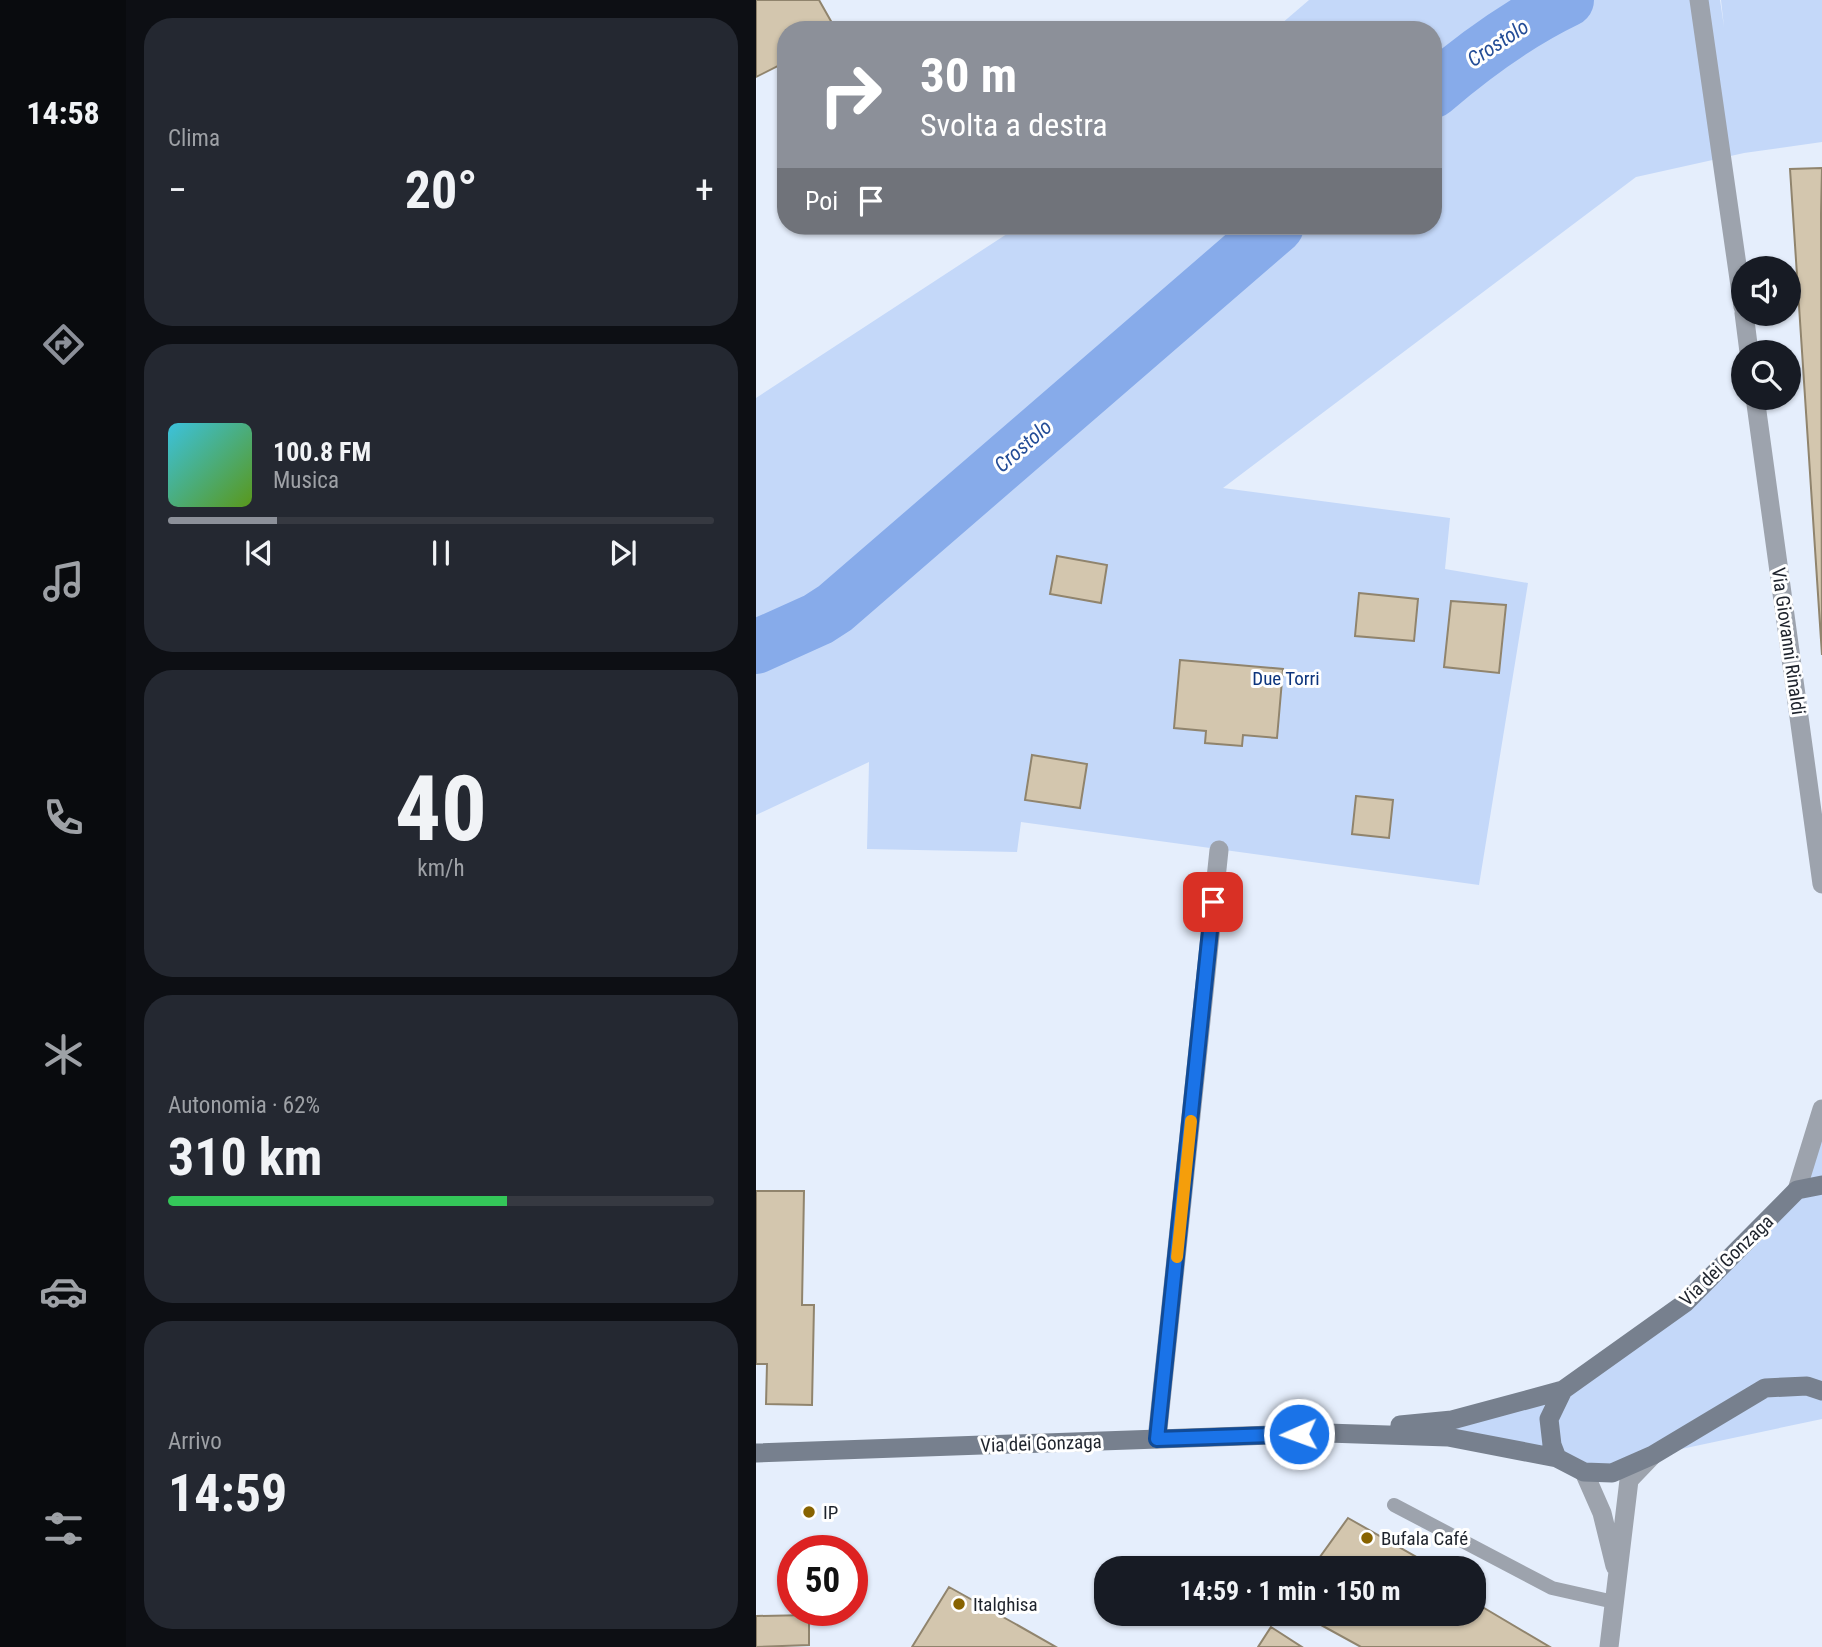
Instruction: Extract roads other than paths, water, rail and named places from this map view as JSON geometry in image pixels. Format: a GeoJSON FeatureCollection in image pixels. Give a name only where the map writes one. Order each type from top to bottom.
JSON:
{"type":"FeatureCollection","features":[{"type":"Feature","properties":{"kind":"main road"},"geometry":{"type":"LineString","coordinates":[[1797,1190],[1822,1185]]}},
{"type":"Feature","properties":{"kind":"main road","name":"Via dei Gonzaga"},"geometry":{"type":"LineString","coordinates":[[1327,1433],[1451,1420],[1563,1390],[1685,1303],[1797,1190]]}},
{"type":"Feature","properties":{"kind":"main road"},"geometry":{"type":"LineString","coordinates":[[1584,1472],[1612,1473],[1653,1455],[1765,1388],[1807,1386],[1822,1391]]}},
{"type":"Feature","properties":{"kind":"main road"},"geometry":{"type":"LineString","coordinates":[[1557,1458],[1552,1446],[1549,1419],[1563,1390]]}},
{"type":"Feature","properties":{"kind":"main road","name":"Via dei Gonzaga"},"geometry":{"type":"LineString","coordinates":[[756,1453],[1327,1433],[1448,1437],[1557,1458],[1584,1472]]}},
{"type":"Feature","properties":{"kind":"street"},"geometry":{"type":"LineString","coordinates":[[1699,0],[1736,256]]}},
{"type":"Feature","properties":{"kind":"street","name":"Via Giovanni Rinaldi"},"geometry":{"type":"LineString","coordinates":[[1757,410],[1822,884]]}},
{"type":"Feature","properties":{"kind":"street"},"geometry":{"type":"LineString","coordinates":[[1157,1439],[1219,849]]}},
{"type":"Feature","properties":{"kind":"street"},"geometry":{"type":"LineString","coordinates":[[1797,1190],[1822,1109]]}},
{"type":"Feature","properties":{"kind":"street"},"geometry":{"type":"LineString","coordinates":[[1609,1647],[1629,1480],[1653,1455]]}},
{"type":"Feature","properties":{"kind":"street"},"geometry":{"type":"LineString","coordinates":[[1584,1472],[1602,1513],[1618,1577]]}},
{"type":"Feature","properties":{"kind":"lane"},"geometry":{"type":"LineString","coordinates":[[1394,1505],[1552,1588],[1614,1602]]}},
{"type":"Feature","properties":{"kind":"waterway","name":"Crostolo"},"geometry":{"type":"LineString","coordinates":[[1442,84],[1497,41],[1567,0]]}},
{"type":"Feature","properties":{"kind":"waterway","name":"Crostolo"},"geometry":{"type":"LineString","coordinates":[[756,647],[818,619],[835,608],[1267,235]]}},
{"type":"Feature","properties":{"kind":"place","name":"IP"},"geometry":{"type":"Point","coordinates":[809,1512]}},
{"type":"Feature","properties":{"kind":"place","name":"Bufala Café"},"geometry":{"type":"Point","coordinates":[1367,1538]}},
{"type":"Feature","properties":{"kind":"place","name":"Italghisa"},"geometry":{"type":"Point","coordinates":[959,1604]}},
{"type":"Feature","properties":{"kind":"park label","name":"Due Torri"},"geometry":{"type":"Point","coordinates":[1286,678]}}]}
